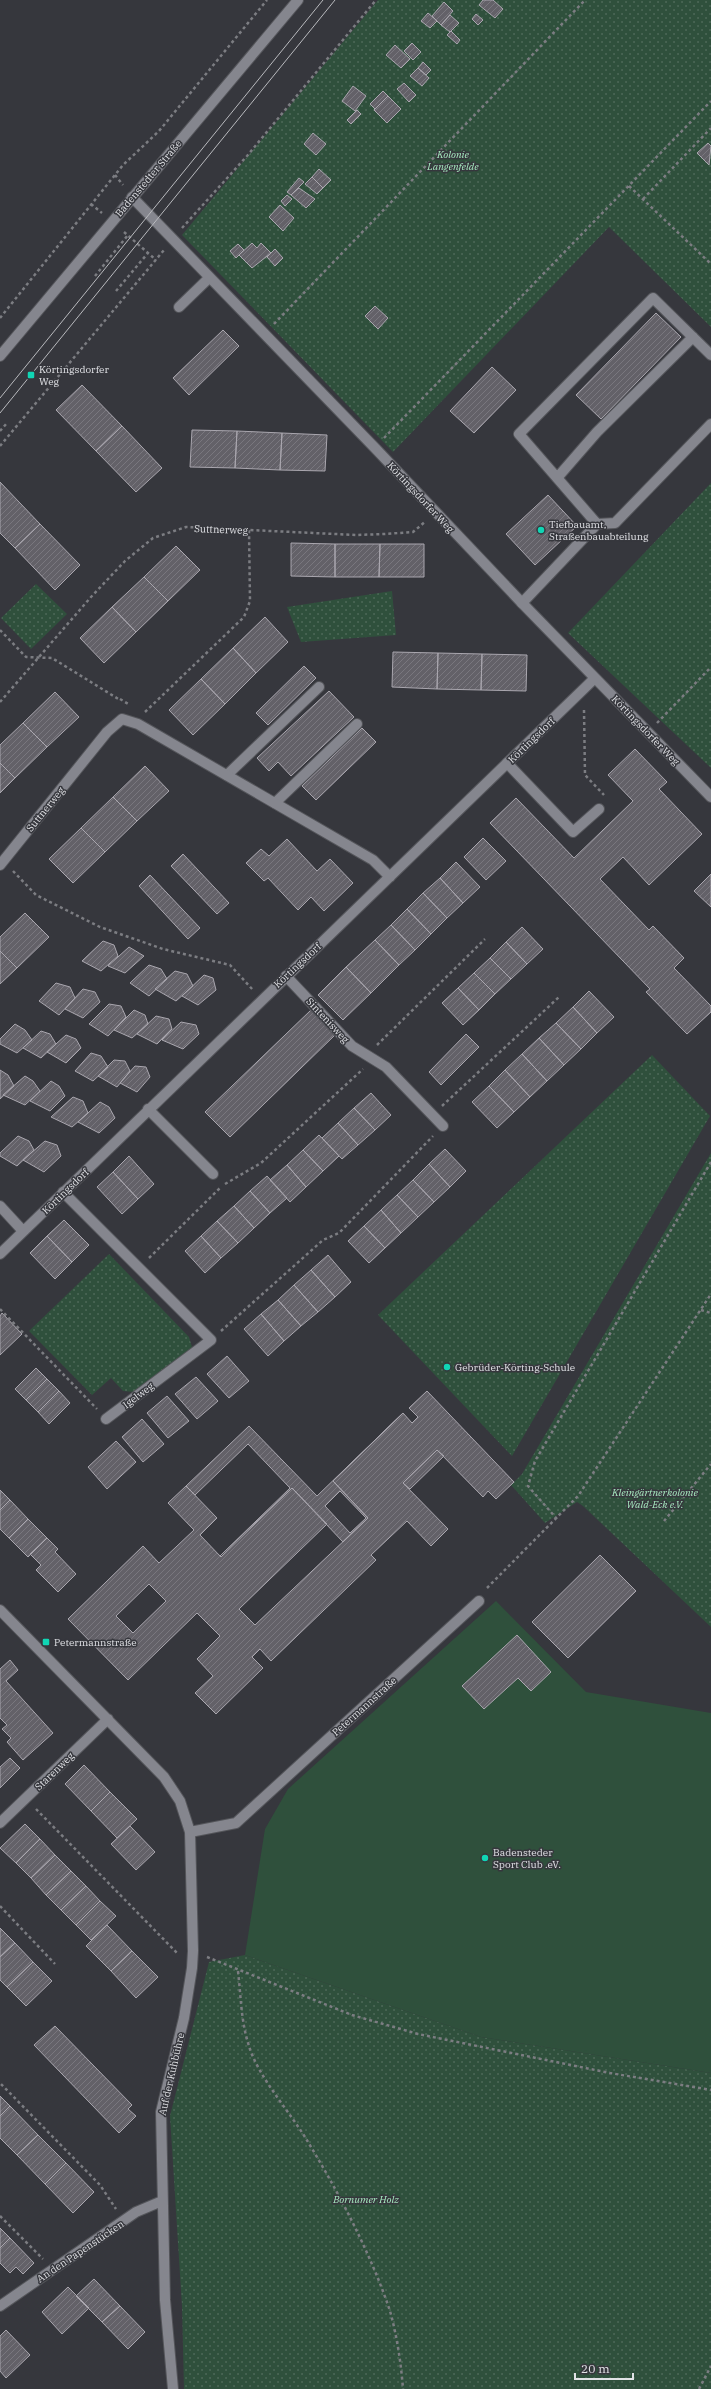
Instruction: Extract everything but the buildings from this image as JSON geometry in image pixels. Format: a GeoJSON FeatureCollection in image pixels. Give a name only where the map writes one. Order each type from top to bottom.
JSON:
{"type":"FeatureCollection","features":[{"type":"Feature","properties":{"kind":"street","name":"Badenstedter Straße"},"geometry":{"type":"LineString","coordinates":[[0,356],[298,0]]}},
{"type":"Feature","properties":{"kind":"street","name":"Körtingsdorfer Weg"},"geometry":{"type":"LineString","coordinates":[[132,197],[375,448],[522,603],[711,797]]}},
{"type":"Feature","properties":{"kind":"street"},"geometry":{"type":"LineString","coordinates":[[179,307],[209,278]]}},
{"type":"Feature","properties":{"kind":"street"},"geometry":{"type":"LineString","coordinates":[[597,524],[519,434],[653,298],[711,355]]}},
{"type":"Feature","properties":{"kind":"street"},"geometry":{"type":"LineString","coordinates":[[557,478],[597,432],[693,337]]}},
{"type":"Feature","properties":{"kind":"street"},"geometry":{"type":"LineString","coordinates":[[522,603],[597,524],[615,523],[711,424]]}},
{"type":"Feature","properties":{"kind":"street","name":"Körtingsdorf"},"geometry":{"type":"LineString","coordinates":[[0,1254],[261,999],[390,877],[595,678]]}},
{"type":"Feature","properties":{"kind":"street"},"geometry":{"type":"LineString","coordinates":[[227,775],[319,687]]}},
{"type":"Feature","properties":{"kind":"street"},"geometry":{"type":"LineString","coordinates":[[122,719],[138,724],[373,860],[390,877]]}},
{"type":"Feature","properties":{"kind":"street","name":"Suttnerweg"},"geometry":{"type":"LineString","coordinates":[[2,863],[107,732],[122,719]]}},
{"type":"Feature","properties":{"kind":"street"},"geometry":{"type":"LineString","coordinates":[[274,803],[357,724]]}},
{"type":"Feature","properties":{"kind":"street"},"geometry":{"type":"LineString","coordinates":[[507,763],[573,832],[599,809]]}},
{"type":"Feature","properties":{"kind":"street","name":"Sintenisweg"},"geometry":{"type":"LineString","coordinates":[[286,976],[352,1046],[386,1067],[443,1126]]}},
{"type":"Feature","properties":{"kind":"street"},"geometry":{"type":"LineString","coordinates":[[148,1109],[213,1174]]}},
{"type":"Feature","properties":{"kind":"street"},"geometry":{"type":"LineString","coordinates":[[63,1192],[211,1340]]}},
{"type":"Feature","properties":{"kind":"street"},"geometry":{"type":"LineString","coordinates":[[0,1206],[23,1230]]}},
{"type":"Feature","properties":{"kind":"street","name":"Igelweg"},"geometry":{"type":"LineString","coordinates":[[106,1419],[211,1340]]}},
{"type":"Feature","properties":{"kind":"street","name":"Petermannstraße"},"geometry":{"type":"LineString","coordinates":[[190,1832],[236,1823],[478,1602]]}},
{"type":"Feature","properties":{"kind":"street"},"geometry":{"type":"LineString","coordinates":[[0,1610],[164,1777],[180,1801],[190,1832]]}},
{"type":"Feature","properties":{"kind":"street","name":"Starenweg"},"geometry":{"type":"LineString","coordinates":[[0,1823],[108,1719]]}},
{"type":"Feature","properties":{"kind":"street","name":"Auf der Kuhbühre"},"geometry":{"type":"LineString","coordinates":[[173,2389],[166,2300],[162,2201],[161,2112],[184,2018],[192,1968],[193,1951],[190,1832]]}},
{"type":"Feature","properties":{"kind":"street","name":"An den Papenstücken"},"geometry":{"type":"LineString","coordinates":[[0,2306],[136,2212],[162,2201]]}},
{"type":"Feature","properties":{"kind":"path"},"geometry":{"type":"LineString","coordinates":[[0,318],[123,165],[159,131],[267,0]]}},
{"type":"Feature","properties":{"kind":"path"},"geometry":{"type":"LineString","coordinates":[[0,446],[172,240],[247,156],[376,0]]}},
{"type":"Feature","properties":{"kind":"path"},"geometry":{"type":"LineString","coordinates":[[264,334],[585,0]]}},
{"type":"Feature","properties":{"kind":"path"},"geometry":{"type":"LineString","coordinates":[[375,448],[711,101]]}},
{"type":"Feature","properties":{"kind":"path"},"geometry":{"type":"LineString","coordinates":[[643,199],[711,128]]}},
{"type":"Feature","properties":{"kind":"path"},"geometry":{"type":"LineString","coordinates":[[629,186],[711,264]]}},
{"type":"Feature","properties":{"kind":"path"},"geometry":{"type":"LineString","coordinates":[[95,276],[128,235]]}},
{"type":"Feature","properties":{"kind":"path"},"geometry":{"type":"LineString","coordinates":[[116,290],[148,252]]}},
{"type":"Feature","properties":{"kind":"path"},"geometry":{"type":"LineString","coordinates":[[0,431],[7,423]]}},
{"type":"Feature","properties":{"kind":"path","name":"Suttnerweg"},"geometry":{"type":"LineString","coordinates":[[0,702],[37,658],[52,644],[91,597],[126,561],[153,538],[186,527],[356,535],[413,532],[436,513]]}},
{"type":"Feature","properties":{"kind":"path"},"geometry":{"type":"LineString","coordinates":[[139,709],[146,712],[244,617],[250,601],[249,530]]}},
{"type":"Feature","properties":{"kind":"path"},"geometry":{"type":"LineString","coordinates":[[0,630],[26,657],[52,658],[133,706]]}},
{"type":"Feature","properties":{"kind":"path"},"geometry":{"type":"LineString","coordinates":[[648,732],[711,667]]}},
{"type":"Feature","properties":{"kind":"path"},"geometry":{"type":"LineString","coordinates":[[584,688],[585,775],[609,800],[599,809]]}},
{"type":"Feature","properties":{"kind":"path"},"geometry":{"type":"LineString","coordinates":[[120,699],[122,719]]}},
{"type":"Feature","properties":{"kind":"path"},"geometry":{"type":"LineString","coordinates":[[2,863],[36,895],[100,927],[163,949],[230,965],[261,999]]}},
{"type":"Feature","properties":{"kind":"path"},"geometry":{"type":"LineString","coordinates":[[139,1268],[223,1185],[261,1164],[370,1057],[485,939]]}},
{"type":"Feature","properties":{"kind":"path"},"geometry":{"type":"LineString","coordinates":[[432,1114],[559,997]]}},
{"type":"Feature","properties":{"kind":"path"},"geometry":{"type":"LineString","coordinates":[[211,1340],[323,1240],[339,1233],[443,1126]]}},
{"type":"Feature","properties":{"kind":"path"},"geometry":{"type":"LineString","coordinates":[[557,1519],[528,1486],[536,1461],[711,1162]]}},
{"type":"Feature","properties":{"kind":"path"},"geometry":{"type":"LineString","coordinates":[[478,1602],[486,1590],[578,1496],[711,1294]]}},
{"type":"Feature","properties":{"kind":"path"},"geometry":{"type":"LineString","coordinates":[[0,1309],[106,1419]]}},
{"type":"Feature","properties":{"kind":"path"},"geometry":{"type":"LineString","coordinates":[[701,1310],[711,1313]]}},
{"type":"Feature","properties":{"kind":"path"},"geometry":{"type":"LineString","coordinates":[[664,1521],[711,1464]]}},
{"type":"Feature","properties":{"kind":"path"},"geometry":{"type":"LineString","coordinates":[[25,1799],[192,1968]]}},
{"type":"Feature","properties":{"kind":"path"},"geometry":{"type":"LineString","coordinates":[[0,1906],[55,1964]]}},
{"type":"Feature","properties":{"kind":"path"},"geometry":{"type":"LineString","coordinates":[[193,1951],[238,1971],[352,2015],[418,2034],[610,2073],[711,2090]]}},
{"type":"Feature","properties":{"kind":"path"},"geometry":{"type":"LineString","coordinates":[[238,1971],[242,2019],[249,2048],[266,2078],[309,2142],[366,2251],[390,2311],[398,2348],[403,2389]]}},
{"type":"Feature","properties":{"kind":"path"},"geometry":{"type":"LineString","coordinates":[[1,2084],[100,2185],[124,2221]]}},
{"type":"Feature","properties":{"kind":"path"},"geometry":{"type":"LineString","coordinates":[[0,2216],[54,2269]]}},
{"type":"Feature","properties":{"kind":"path"},"geometry":{"type":"LineString","coordinates":[[699,2389],[711,2366]]}},
{"type":"Feature","properties":{"kind":"green space","name":"Kolonie Langenfelde"},"geometry":{"type":"Polygon","coordinates":[[[378,0],[711,0],[711,327],[609,227],[393,452],[182,235],[378,0]]]}},
{"type":"Feature","properties":{"kind":"green space"},"geometry":{"type":"Polygon","coordinates":[[[711,483],[711,768],[568,633],[711,483]]]}},
{"type":"Feature","properties":{"kind":"green space"},"geometry":{"type":"Polygon","coordinates":[[[36,584],[67,614],[31,649],[1,618],[36,584]]]}},
{"type":"Feature","properties":{"kind":"green space"},"geometry":{"type":"Polygon","coordinates":[[[392,591],[396,635],[301,642],[287,607],[392,591]]]}},
{"type":"Feature","properties":{"kind":"green space"},"geometry":{"type":"Polygon","coordinates":[[[652,1055],[710,1116],[512,1456],[378,1315],[652,1055]]]}},
{"type":"Feature","properties":{"kind":"green space","name":"Kleingärtnerkolonie Wald-Eck e.V."},"geometry":{"type":"Polygon","coordinates":[[[711,1153],[711,1627],[583,1506],[577,1502],[545,1523],[511,1485],[522,1474],[711,1153]]]}},
{"type":"Feature","properties":{"kind":"green space"},"geometry":{"type":"Polygon","coordinates":[[[109,1254],[189,1337],[192,1347],[188,1352],[134,1392],[123,1391],[111,1378],[92,1395],[29,1331],[109,1254]]]}},
{"type":"Feature","properties":{"kind":"green space","name":"Badensteder Sport Club .eV."},"geometry":{"type":"Polygon","coordinates":[[[496,1601],[586,1692],[711,1713],[711,2073],[481,2037],[245,1955],[265,1829],[288,1789],[496,1601]]]}},
{"type":"Feature","properties":{"kind":"green space","name":"Bornumer Holz"},"geometry":{"type":"Polygon","coordinates":[[[245,1955],[481,2037],[711,2073],[711,2389],[184,2389],[182,2306],[170,2116],[209,1962],[245,1955]]]}},
{"type":"Feature","properties":{"kind":"tram line"},"geometry":{"type":"LineString","coordinates":[[0,398],[323,0]]}},
{"type":"Feature","properties":{"kind":"tram line"},"geometry":{"type":"LineString","coordinates":[[0,413],[335,0]]}},
{"type":"Feature","properties":{"kind":"place","name":"Körtingsdorfer Weg"},"geometry":{"type":"Point","coordinates":[31,375]}},
{"type":"Feature","properties":{"kind":"place","name":"Tiefbauamt, Straßenbauabteilung"},"geometry":{"type":"Point","coordinates":[541,530]}},
{"type":"Feature","properties":{"kind":"place","name":"Gebrüder-Körting-Schule"},"geometry":{"type":"Point","coordinates":[447,1367]}},
{"type":"Feature","properties":{"kind":"place","name":"Petermannstraße"},"geometry":{"type":"Point","coordinates":[46,1642]}},
{"type":"Feature","properties":{"kind":"place","name":"Badensteder Sport Club .eV."},"geometry":{"type":"Point","coordinates":[485,1858]}}]}
